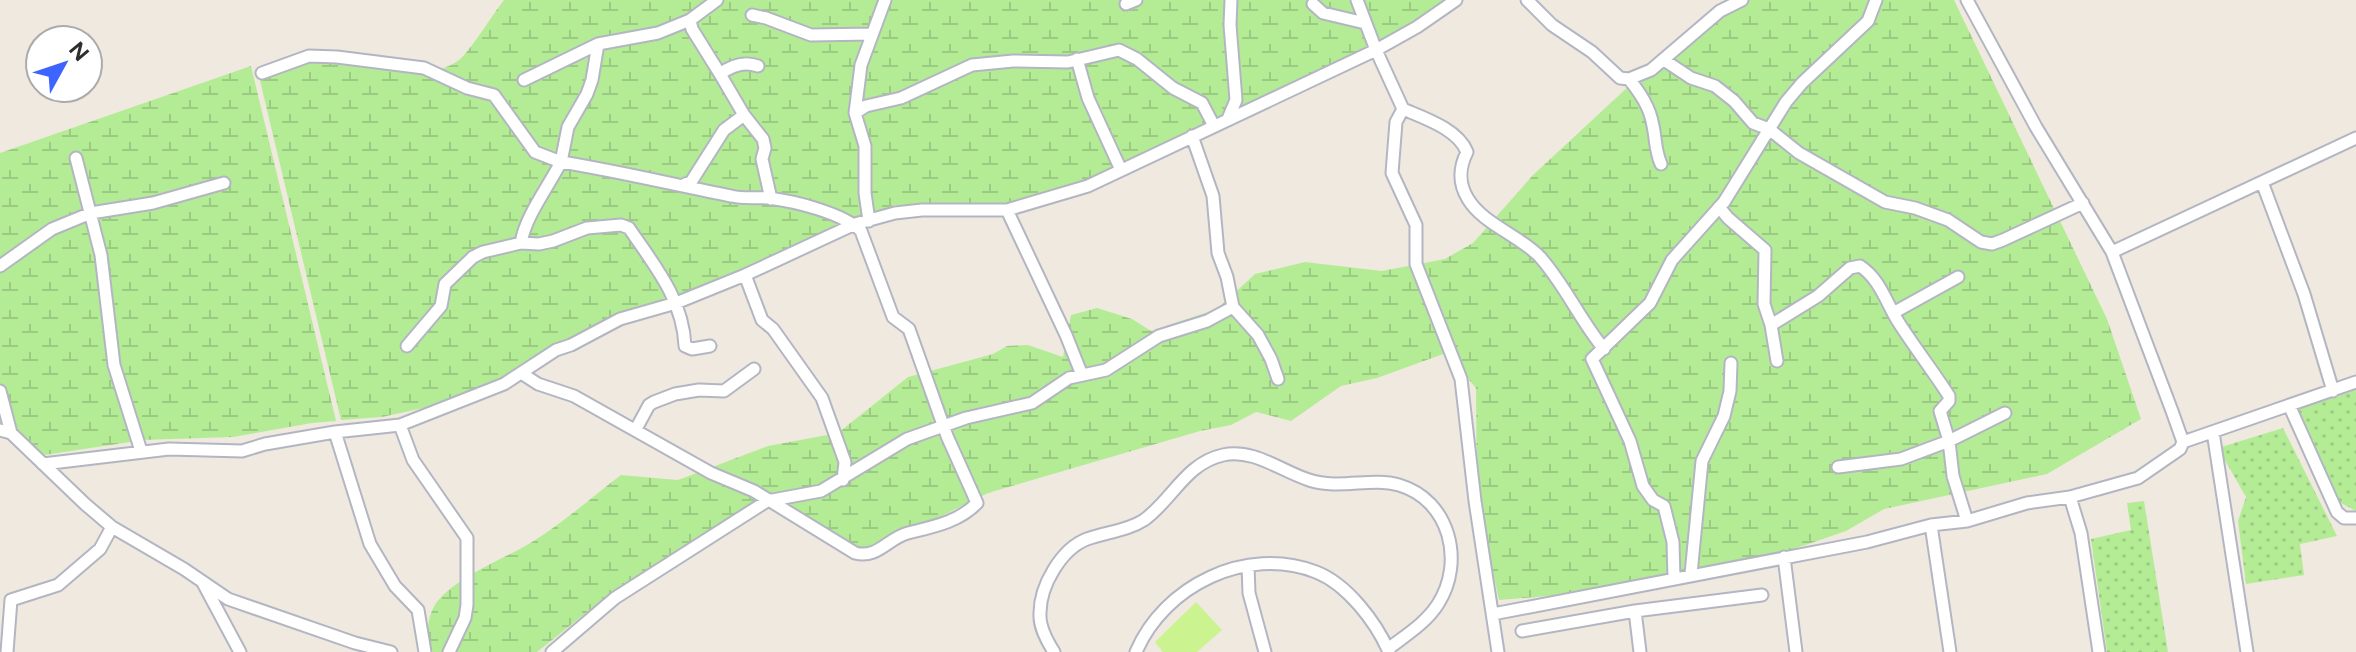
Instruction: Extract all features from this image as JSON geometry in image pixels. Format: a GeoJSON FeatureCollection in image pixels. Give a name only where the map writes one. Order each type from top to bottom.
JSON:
{"type":"FeatureCollection","features":[{"type":"Feature","properties":{"kind":"street"},"geometry":{"type":"LineString","coordinates":[[524,80],[598,44],[658,33],[690,20],[717,0]]}},
{"type":"Feature","properties":{"kind":"street"},"geometry":{"type":"LineString","coordinates":[[869,221],[865,193],[865,146],[855,113],[861,65],[885,0]]}},
{"type":"Feature","properties":{"kind":"street"},"geometry":{"type":"LineString","coordinates":[[1228,119],[1236,100],[1231,0]]}},
{"type":"Feature","properties":{"kind":"street"},"geometry":{"type":"LineString","coordinates":[[1357,0],[1403,109],[1430,121],[1462,143],[1467,152],[1460,165],[1460,173],[1469,201],[1540,258],[1604,349]]}},
{"type":"Feature","properties":{"kind":"street"},"geometry":{"type":"LineString","coordinates":[[43,464],[169,449],[242,451],[335,432],[400,425],[493,389],[556,350],[620,319],[676,303],[855,224],[895,213],[922,210],[1007,210],[1088,186],[1376,50],[1456,0]]}},
{"type":"Feature","properties":{"kind":"street"},"geometry":{"type":"LineString","coordinates":[[1527,0],[1545,19],[1592,52],[1620,78],[1629,79],[1639,77],[1664,60],[1720,11],[1742,0]]}},
{"type":"Feature","properties":{"kind":"street"},"geometry":{"type":"LineString","coordinates":[[1711,0],[1720,11]]}},
{"type":"Feature","properties":{"kind":"street"},"geometry":{"type":"LineString","coordinates":[[1674,578],[1673,542],[1664,506],[1653,500],[1643,486],[1630,441],[1592,359],[1650,303],[1672,260],[1719,207],[1802,83],[1868,21],[1876,0]]}},
{"type":"Feature","properties":{"kind":"street"},"geometry":{"type":"LineString","coordinates":[[1493,614],[1867,542],[1931,525],[1967,521],[2027,503],[2070,497],[2138,478],[2180,449],[2183,442],[2112,252],[2036,127],[1967,0]]}},
{"type":"Feature","properties":{"kind":"street"},"geometry":{"type":"LineString","coordinates":[[1313,4],[1323,13],[1365,23]]}},
{"type":"Feature","properties":{"kind":"street"},"geometry":{"type":"LineString","coordinates":[[752,15],[811,35],[872,34]]}},
{"type":"Feature","properties":{"kind":"street"},"geometry":{"type":"LineString","coordinates":[[690,20],[692,29],[744,115],[763,139],[765,148],[762,159],[771,199]]}},
{"type":"Feature","properties":{"kind":"street"},"geometry":{"type":"LineString","coordinates":[[521,243],[526,223],[561,162],[568,127],[592,80],[598,44]]}},
{"type":"Feature","properties":{"kind":"street"},"geometry":{"type":"LineString","coordinates":[[855,113],[866,106],[901,98],[972,65],[1013,61],[1052,63],[1119,50],[1137,59],[1173,88],[1202,103],[1214,126]]}},
{"type":"Feature","properties":{"kind":"street"},"geometry":{"type":"LineString","coordinates":[[262,73],[309,56],[424,68],[467,88],[494,95],[535,152],[561,162],[685,184],[748,199],[771,199],[815,209],[855,224],[867,245],[893,317],[909,329],[977,503],[950,521],[919,533],[907,533],[874,553],[861,555],[754,491],[711,473],[574,396],[538,384],[521,373]]}},
{"type":"Feature","properties":{"kind":"street"},"geometry":{"type":"LineString","coordinates":[[1077,59],[1088,98],[1121,170]]}},
{"type":"Feature","properties":{"kind":"street"},"geometry":{"type":"LineString","coordinates":[[1664,60],[1691,78],[1715,86],[1734,101],[1753,123],[1769,129],[1799,153],[1885,202],[1948,220],[1981,242],[1992,244],[2003,240],[2083,203]]}},
{"type":"Feature","properties":{"kind":"street"},"geometry":{"type":"LineString","coordinates":[[720,74],[740,65],[750,63],[758,66]]}},
{"type":"Feature","properties":{"kind":"street"},"geometry":{"type":"LineString","coordinates":[[1629,79],[1648,107],[1661,164]]}},
{"type":"Feature","properties":{"kind":"street"},"geometry":{"type":"LineString","coordinates":[[1403,109],[1396,122],[1392,173],[1416,225],[1416,264],[1423,286],[1461,379],[1475,501],[1498,652]]}},
{"type":"Feature","properties":{"kind":"street"},"geometry":{"type":"LineString","coordinates":[[685,184],[691,182],[724,130],[744,115]]}},
{"type":"Feature","properties":{"kind":"street"},"geometry":{"type":"LineString","coordinates":[[1192,136],[1213,196],[1218,253],[1233,307],[1258,335],[1278,379]]}},
{"type":"Feature","properties":{"kind":"street"},"geometry":{"type":"LineString","coordinates":[[2112,252],[2356,138]]}},
{"type":"Feature","properties":{"kind":"street"},"geometry":{"type":"LineString","coordinates":[[76,158],[103,270],[114,365],[141,451]]}},
{"type":"Feature","properties":{"kind":"street"},"geometry":{"type":"LineString","coordinates":[[2262,182],[2304,294],[2333,391]]}},
{"type":"Feature","properties":{"kind":"street"},"geometry":{"type":"LineString","coordinates":[[0,266],[52,229],[91,213],[153,203],[224,183]]}},
{"type":"Feature","properties":{"kind":"street"},"geometry":{"type":"LineString","coordinates":[[1719,207],[1765,250],[1764,304],[1777,361]]}},
{"type":"Feature","properties":{"kind":"street"},"geometry":{"type":"LineString","coordinates":[[1007,210],[1082,375]]}},
{"type":"Feature","properties":{"kind":"street"},"geometry":{"type":"LineString","coordinates":[[407,346],[441,306],[445,284],[483,252],[521,243],[553,241],[587,228],[625,226],[667,283],[683,326],[685,346],[688,349],[710,346]]}},
{"type":"Feature","properties":{"kind":"street"},"geometry":{"type":"LineString","coordinates":[[1771,325],[1818,296],[1842,273],[1855,266],[1860,266],[1876,279],[1893,313],[1949,396],[1949,401],[1940,411],[1967,521]]}},
{"type":"Feature","properties":{"kind":"street"},"geometry":{"type":"LineString","coordinates":[[745,275],[762,320],[780,339],[822,398],[845,462],[843,480]]}},
{"type":"Feature","properties":{"kind":"street"},"geometry":{"type":"LineString","coordinates":[[1893,313],[1958,277]]}},
{"type":"Feature","properties":{"kind":"street"},"geometry":{"type":"LineString","coordinates":[[552,652],[615,598],[767,501],[821,491],[907,439],[945,425],[1032,403],[1069,378],[1106,370],[1159,336],[1207,321],[1233,307]]}},
{"type":"Feature","properties":{"kind":"street"},"geometry":{"type":"LineString","coordinates":[[1691,574],[1702,461],[1724,416],[1730,391],[1731,363]]}},
{"type":"Feature","properties":{"kind":"street"},"geometry":{"type":"LineString","coordinates":[[636,429],[649,405],[654,402],[699,390],[724,391],[754,369]]}},
{"type":"Feature","properties":{"kind":"street"},"geometry":{"type":"LineString","coordinates":[[2183,442],[2356,382]]}},
{"type":"Feature","properties":{"kind":"street"},"geometry":{"type":"LineString","coordinates":[[0,391],[6,431],[112,527],[237,604],[391,652]]}},
{"type":"Feature","properties":{"kind":"street"},"geometry":{"type":"LineString","coordinates":[[2289,405],[2337,512],[2344,518],[2356,518]]}},
{"type":"Feature","properties":{"kind":"street"},"geometry":{"type":"LineString","coordinates":[[1838,467],[1901,459],[1949,441],[2005,413]]}},
{"type":"Feature","properties":{"kind":"street"},"geometry":{"type":"LineString","coordinates":[[400,425],[413,460],[467,538],[465,618],[449,652]]}},
{"type":"Feature","properties":{"kind":"street"},"geometry":{"type":"LineString","coordinates":[[335,432],[370,544],[395,586],[418,610],[425,652]]}},
{"type":"Feature","properties":{"kind":"street"},"geometry":{"type":"LineString","coordinates":[[2213,432],[2247,652]]}},
{"type":"Feature","properties":{"kind":"street"},"geometry":{"type":"LineString","coordinates":[[1054,652],[1045,638],[1040,613],[1047,582],[1061,558],[1084,540],[1142,521],[1160,506],[1180,481],[1201,464],[1223,455],[1245,454],[1309,480],[1338,486],[1397,484],[1419,493],[1436,510],[1449,533],[1452,556],[1450,580],[1437,605],[1389,650],[1368,616],[1343,590],[1317,572],[1290,565],[1248,566],[1222,571],[1192,586],[1165,608],[1136,652]]}},
{"type":"Feature","properties":{"kind":"street"},"geometry":{"type":"LineString","coordinates":[[2070,497],[2081,533],[2099,652]]}},
{"type":"Feature","properties":{"kind":"street"},"geometry":{"type":"LineString","coordinates":[[1931,525],[1950,652]]}},
{"type":"Feature","properties":{"kind":"street"},"geometry":{"type":"LineString","coordinates":[[7,652],[11,600],[58,585],[100,549],[112,527]]}},
{"type":"Feature","properties":{"kind":"street"},"geometry":{"type":"LineString","coordinates":[[1784,557],[1796,652]]}},
{"type":"Feature","properties":{"kind":"street"},"geometry":{"type":"LineString","coordinates":[[1248,566],[1249,593],[1265,652]]}},
{"type":"Feature","properties":{"kind":"street"},"geometry":{"type":"LineString","coordinates":[[203,582],[240,652]]}},
{"type":"Feature","properties":{"kind":"street"},"geometry":{"type":"LineString","coordinates":[[1522,631],[1635,611],[1762,595]]}},
{"type":"Feature","properties":{"kind":"street"},"geometry":{"type":"LineString","coordinates":[[1635,611],[1640,652]]}},
{"type":"Feature","properties":{"kind":"green space"},"geometry":{"type":"Polygon","coordinates":[[[504,0],[1228,0],[1231,85],[1226,117],[1090,180],[1007,206],[894,205],[657,305],[489,387],[428,407],[382,417],[341,420],[257,68],[297,60],[327,59],[416,72],[446,67],[464,55],[504,0]]]}},
{"type":"Feature","properties":{"kind":"green space"},"geometry":{"type":"Polygon","coordinates":[[[1234,0],[1452,0],[1361,52],[1240,111],[1234,0]]]}},
{"type":"Feature","properties":{"kind":"green space"},"geometry":{"type":"Polygon","coordinates":[[[1725,0],[1954,0],[2107,319],[2141,419],[2047,474],[1884,509],[1846,531],[1785,552],[1585,593],[1499,600],[1477,497],[1476,388],[1446,353],[1377,378],[1341,386],[1291,421],[1256,412],[1231,425],[1200,431],[988,493],[875,549],[860,551],[783,505],[772,493],[611,593],[537,652],[433,652],[428,638],[428,623],[442,596],[474,573],[544,535],[621,475],[678,480],[768,446],[838,433],[908,377],[993,354],[1007,346],[1028,345],[1063,357],[1071,315],[1097,308],[1132,319],[1151,331],[1217,309],[1255,274],[1305,262],[1382,271],[1445,259],[1473,243],[1533,175],[1725,0]]]}},
{"type":"Feature","properties":{"kind":"green space"},"geometry":{"type":"Polygon","coordinates":[[[251,66],[336,421],[233,437],[143,440],[45,455],[29,446],[12,427],[0,383],[0,153],[251,66]]]}},
{"type":"Feature","properties":{"kind":"green space"},"geometry":{"type":"Polygon","coordinates":[[[2356,390],[2356,511],[2339,502],[2297,410],[2356,390]]]}},
{"type":"Feature","properties":{"kind":"green space"},"geometry":{"type":"Polygon","coordinates":[[[2283,428],[2337,536],[2300,544],[2304,575],[2246,584],[2238,521],[2246,497],[2218,448],[2283,428]]]}},
{"type":"Feature","properties":{"kind":"green space"},"geometry":{"type":"Polygon","coordinates":[[[2144,501],[2168,652],[2107,652],[2091,539],[2131,530],[2127,503],[2144,501]]]}},
{"type":"Feature","properties":{"kind":"green space"},"geometry":{"type":"Polygon","coordinates":[[[1196,602],[1222,630],[1197,652],[1163,652],[1155,642],[1196,602]]]}}]}
